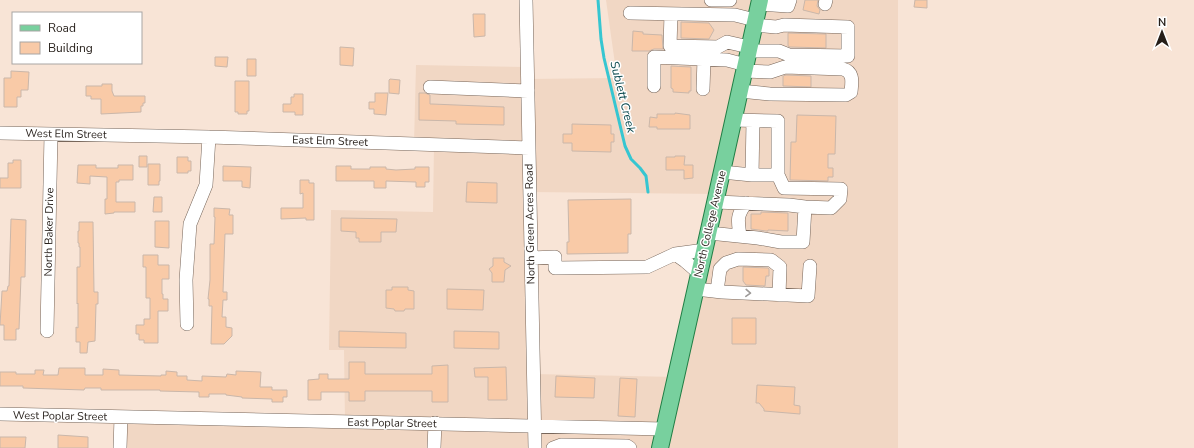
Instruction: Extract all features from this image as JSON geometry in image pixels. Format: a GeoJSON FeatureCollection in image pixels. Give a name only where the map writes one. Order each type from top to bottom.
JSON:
{"type":"FeatureCollection","features":[{"type":"Feature","properties":{"kind":"main road","name":"North College Avenue"},"geometry":{"type":"LineString","coordinates":[[660,448],[716,202],[759,2]]}},
{"type":"Feature","properties":{"kind":"street","name":"North Green Acres Road"},"geometry":{"type":"LineString","coordinates":[[526,0],[535,448]]}},
{"type":"Feature","properties":{"kind":"street"},"geometry":{"type":"LineString","coordinates":[[711,0],[730,0]]}},
{"type":"Feature","properties":{"kind":"street"},"geometry":{"type":"LineString","coordinates":[[759,2],[788,6],[790,0]]}},
{"type":"Feature","properties":{"kind":"street"},"geometry":{"type":"LineString","coordinates":[[630,13],[735,15],[776,27],[784,25],[848,27],[848,56],[789,55],[779,51],[747,58],[727,60],[706,53],[670,46],[670,14]]}},
{"type":"Feature","properties":{"kind":"street"},"geometry":{"type":"LineString","coordinates":[[703,89],[706,53],[705,43],[678,42],[674,37],[675,19],[704,19],[710,14]]}},
{"type":"Feature","properties":{"kind":"street"},"geometry":{"type":"LineString","coordinates":[[654,86],[654,57],[706,53],[726,42],[747,58],[770,72],[785,67],[843,68],[851,74],[852,80],[848,93],[770,94],[740,91]]}},
{"type":"Feature","properties":{"kind":"street"},"geometry":{"type":"LineString","coordinates":[[430,87],[528,91]]}},
{"type":"Feature","properties":{"kind":"street"},"geometry":{"type":"LineString","coordinates":[[716,202],[831,208],[840,199],[841,189],[784,188],[778,175],[778,121],[734,120]]}},
{"type":"Feature","properties":{"kind":"street"},"geometry":{"type":"LineString","coordinates":[[752,175],[753,121]]}},
{"type":"Feature","properties":{"kind":"street","name":"West Elm Street"},"geometry":{"type":"LineString","coordinates":[[0,133],[132,136]]}},
{"type":"Feature","properties":{"kind":"street","name":"North Baker Drive"},"geometry":{"type":"LineString","coordinates":[[48,331],[51,134]]}},
{"type":"Feature","properties":{"kind":"street","name":"East Elm Street"},"geometry":{"type":"LineString","coordinates":[[132,136],[209,137],[529,148]]}},
{"type":"Feature","properties":{"kind":"street"},"geometry":{"type":"LineString","coordinates":[[186,324],[186,280],[190,224],[206,185],[209,137]]}},
{"type":"Feature","properties":{"kind":"street"},"geometry":{"type":"LineString","coordinates":[[722,172],[752,175],[778,175]]}},
{"type":"Feature","properties":{"kind":"street"},"geometry":{"type":"LineString","coordinates":[[740,236],[738,221],[740,211],[748,203]]}},
{"type":"Feature","properties":{"kind":"street"},"geometry":{"type":"LineString","coordinates":[[748,203],[760,209],[785,210],[792,212],[796,215],[799,222],[798,229],[790,236],[758,238]]}},
{"type":"Feature","properties":{"kind":"street"},"geometry":{"type":"LineString","coordinates":[[709,233],[781,242],[803,242],[805,207]]}},
{"type":"Feature","properties":{"kind":"street"},"geometry":{"type":"LineString","coordinates":[[531,258],[555,257],[555,268],[647,267],[675,254],[705,250]]}},
{"type":"Feature","properties":{"kind":"street"},"geometry":{"type":"LineString","coordinates":[[675,254],[685,260],[699,276],[717,292],[808,296],[810,266]]}},
{"type":"Feature","properties":{"kind":"street"},"geometry":{"type":"LineString","coordinates":[[699,276],[725,265],[771,265],[774,276],[775,294]]}},
{"type":"Feature","properties":{"kind":"street"},"geometry":{"type":"LineString","coordinates":[[717,292],[725,265]]}},
{"type":"Feature","properties":{"kind":"street","name":"West Poplar Street"},"geometry":{"type":"LineString","coordinates":[[0,414],[121,417]]}},
{"type":"Feature","properties":{"kind":"street"},"geometry":{"type":"LineString","coordinates":[[120,448],[121,417]]}},
{"type":"Feature","properties":{"kind":"street","name":"East Poplar Street"},"geometry":{"type":"LineString","coordinates":[[121,417],[664,429]]}},
{"type":"Feature","properties":{"kind":"street"},"geometry":{"type":"LineString","coordinates":[[434,448],[435,423]]}},
{"type":"Feature","properties":{"kind":"street"},"geometry":{"type":"LineString","coordinates":[[553,448],[560,445],[627,446],[630,448]]}},
{"type":"Feature","properties":{"kind":"shaded area"},"geometry":{"type":"Polygon","coordinates":[[[606,0],[898,0],[898,448],[120,448],[121,417],[345,422],[344,350],[329,350],[331,210],[433,212],[434,145],[414,144],[416,65],[527,67],[528,79],[617,78],[606,0]],[[530,192],[533,374],[676,377],[717,194],[530,192]]]}},
{"type":"Feature","properties":{"kind":"building"},"geometry":{"type":"Polygon","coordinates":[[[805,0],[818,0],[817,6],[820,10],[819,14],[803,10],[805,0]]]}},
{"type":"Feature","properties":{"kind":"building"},"geometry":{"type":"Polygon","coordinates":[[[915,0],[927,0],[927,8],[914,7],[915,0]]]}},
{"type":"Feature","properties":{"kind":"building"},"geometry":{"type":"Polygon","coordinates":[[[473,14],[485,14],[485,36],[474,37],[473,14]]]}},
{"type":"Feature","properties":{"kind":"building"},"geometry":{"type":"Polygon","coordinates":[[[681,22],[709,23],[714,30],[709,39],[681,38],[681,22]]]}},
{"type":"Feature","properties":{"kind":"building"},"geometry":{"type":"Polygon","coordinates":[[[633,31],[643,32],[643,34],[662,35],[663,49],[632,51],[633,31]]]}},
{"type":"Feature","properties":{"kind":"building"},"geometry":{"type":"Polygon","coordinates":[[[788,33],[826,34],[826,48],[790,47],[788,46],[788,33]]]}},
{"type":"Feature","properties":{"kind":"building"},"geometry":{"type":"Polygon","coordinates":[[[340,47],[354,48],[353,66],[340,65],[340,47]]]}},
{"type":"Feature","properties":{"kind":"building"},"geometry":{"type":"Polygon","coordinates":[[[215,57],[228,57],[227,67],[215,66],[215,57]]]}},
{"type":"Feature","properties":{"kind":"building"},"geometry":{"type":"Polygon","coordinates":[[[247,59],[256,59],[256,76],[247,76],[247,59]]]}},
{"type":"Feature","properties":{"kind":"building"},"geometry":{"type":"Polygon","coordinates":[[[671,66],[691,67],[691,91],[689,91],[689,93],[673,92],[673,89],[671,88],[671,66]]]}},
{"type":"Feature","properties":{"kind":"building"},"geometry":{"type":"Polygon","coordinates":[[[11,71],[29,72],[28,90],[21,90],[21,97],[17,97],[17,107],[4,107],[4,78],[11,78],[11,71]]]}},
{"type":"Feature","properties":{"kind":"building"},"geometry":{"type":"Polygon","coordinates":[[[783,76],[811,76],[811,87],[783,86],[783,76]]]}},
{"type":"Feature","properties":{"kind":"building"},"geometry":{"type":"Polygon","coordinates":[[[390,79],[400,80],[399,94],[389,93],[390,79]]]}},
{"type":"Feature","properties":{"kind":"building"},"geometry":{"type":"Polygon","coordinates":[[[235,81],[249,81],[249,111],[247,111],[247,114],[238,114],[238,112],[235,112],[235,81]]]}},
{"type":"Feature","properties":{"kind":"building"},"geometry":{"type":"Polygon","coordinates":[[[102,84],[112,84],[114,96],[145,96],[145,103],[141,106],[141,112],[101,114],[101,99],[91,99],[91,96],[86,96],[86,86],[102,86],[102,84]]]}},
{"type":"Feature","properties":{"kind":"building"},"geometry":{"type":"Polygon","coordinates":[[[375,93],[388,93],[386,115],[374,114],[374,109],[369,109],[369,102],[375,102],[375,93]]]}},
{"type":"Feature","properties":{"kind":"building"},"geometry":{"type":"Polygon","coordinates":[[[419,93],[430,95],[430,104],[504,107],[504,125],[456,124],[456,121],[419,120],[419,93]]]}},
{"type":"Feature","properties":{"kind":"building"},"geometry":{"type":"Polygon","coordinates":[[[294,94],[303,94],[303,115],[295,115],[295,112],[283,112],[283,104],[291,104],[291,97],[294,97],[294,94]]]}},
{"type":"Feature","properties":{"kind":"building"},"geometry":{"type":"Polygon","coordinates":[[[675,113],[690,115],[690,129],[657,129],[657,127],[649,127],[650,117],[657,118],[657,114],[675,113]]]}},
{"type":"Feature","properties":{"kind":"building"},"geometry":{"type":"Polygon","coordinates":[[[797,115],[836,116],[835,154],[828,154],[828,168],[833,168],[833,177],[828,177],[828,181],[790,180],[791,142],[796,142],[797,115]]]}},
{"type":"Feature","properties":{"kind":"building"},"geometry":{"type":"Polygon","coordinates":[[[572,124],[611,125],[611,134],[614,134],[614,142],[611,142],[611,152],[572,151],[572,143],[563,143],[563,134],[572,134],[572,124]]]}},
{"type":"Feature","properties":{"kind":"building"},"geometry":{"type":"Polygon","coordinates":[[[139,156],[147,156],[147,167],[139,167],[139,156]]]}},
{"type":"Feature","properties":{"kind":"building"},"geometry":{"type":"Polygon","coordinates":[[[685,156],[684,165],[693,165],[693,178],[684,179],[684,170],[666,170],[666,157],[685,156]]]}},
{"type":"Feature","properties":{"kind":"building"},"geometry":{"type":"Polygon","coordinates":[[[177,157],[188,157],[188,161],[191,161],[191,171],[188,171],[188,173],[177,173],[177,157]]]}},
{"type":"Feature","properties":{"kind":"building"},"geometry":{"type":"Polygon","coordinates":[[[13,160],[21,160],[21,188],[0,188],[0,178],[8,178],[8,163],[13,163],[13,160]]]}},
{"type":"Feature","properties":{"kind":"building"},"geometry":{"type":"Polygon","coordinates":[[[148,164],[160,164],[159,185],[148,185],[148,164]]]}},
{"type":"Feature","properties":{"kind":"building"},"geometry":{"type":"Polygon","coordinates":[[[78,165],[96,165],[96,168],[118,168],[118,165],[133,165],[133,180],[119,180],[119,182],[116,182],[116,202],[135,202],[135,212],[114,212],[105,214],[107,177],[90,176],[90,184],[77,183],[78,165]]]}},
{"type":"Feature","properties":{"kind":"building"},"geometry":{"type":"Polygon","coordinates":[[[223,166],[251,167],[250,188],[242,187],[242,181],[223,181],[223,166]]]}},
{"type":"Feature","properties":{"kind":"building"},"geometry":{"type":"Polygon","coordinates":[[[336,166],[351,166],[351,169],[386,167],[386,169],[396,170],[415,169],[415,167],[429,167],[429,182],[425,182],[425,187],[416,187],[416,182],[386,181],[386,188],[374,188],[374,181],[336,181],[336,166]]]}},
{"type":"Feature","properties":{"kind":"building"},"geometry":{"type":"Polygon","coordinates":[[[300,180],[309,180],[309,183],[314,183],[314,220],[306,220],[306,218],[281,219],[281,208],[303,208],[303,193],[300,194],[300,180]]]}},
{"type":"Feature","properties":{"kind":"building"},"geometry":{"type":"Polygon","coordinates":[[[467,182],[497,183],[497,203],[466,202],[467,182]]]}},
{"type":"Feature","properties":{"kind":"building"},"geometry":{"type":"Polygon","coordinates":[[[154,197],[162,197],[162,212],[153,212],[154,197]]]}},
{"type":"Feature","properties":{"kind":"building"},"geometry":{"type":"Polygon","coordinates":[[[631,199],[631,234],[628,234],[628,253],[567,254],[567,242],[569,242],[568,200],[631,199]]]}},
{"type":"Feature","properties":{"kind":"building"},"geometry":{"type":"Polygon","coordinates":[[[214,208],[230,209],[229,215],[233,215],[233,234],[225,234],[223,292],[227,292],[227,300],[223,300],[222,317],[226,317],[226,327],[232,328],[232,336],[224,344],[211,344],[212,306],[209,306],[208,299],[210,280],[210,244],[214,244],[214,208]]]}},
{"type":"Feature","properties":{"kind":"building"},"geometry":{"type":"Polygon","coordinates":[[[761,212],[788,213],[788,231],[751,229],[751,214],[761,214],[761,212]]]}},
{"type":"Feature","properties":{"kind":"building"},"geometry":{"type":"Polygon","coordinates":[[[341,218],[397,219],[396,232],[381,232],[381,242],[359,242],[359,238],[356,238],[356,232],[341,231],[341,218]]]}},
{"type":"Feature","properties":{"kind":"building"},"geometry":{"type":"Polygon","coordinates":[[[11,219],[26,220],[25,277],[21,277],[19,329],[16,329],[16,340],[4,340],[4,325],[0,325],[2,291],[7,291],[9,286],[11,219]]]}},
{"type":"Feature","properties":{"kind":"building"},"geometry":{"type":"Polygon","coordinates":[[[155,221],[169,221],[169,248],[155,247],[155,221]]]}},
{"type":"Feature","properties":{"kind":"building"},"geometry":{"type":"Polygon","coordinates":[[[79,222],[93,222],[94,292],[98,292],[98,304],[96,304],[95,341],[88,342],[87,353],[80,353],[80,342],[76,342],[76,327],[78,328],[77,267],[80,267],[80,247],[78,243],[79,222]]]}},
{"type":"Feature","properties":{"kind":"building"},"geometry":{"type":"Polygon","coordinates":[[[143,255],[158,255],[158,265],[169,265],[169,279],[162,279],[162,294],[163,299],[168,299],[168,311],[158,311],[158,343],[144,343],[144,340],[139,340],[139,334],[136,334],[136,325],[144,325],[144,319],[150,319],[150,298],[146,298],[146,267],[143,267],[143,255]]]}},
{"type":"Feature","properties":{"kind":"building"},"geometry":{"type":"Polygon","coordinates":[[[493,258],[504,258],[504,262],[511,266],[505,270],[504,282],[492,282],[492,273],[489,269],[493,266],[493,258]]]}},
{"type":"Feature","properties":{"kind":"building"},"geometry":{"type":"Polygon","coordinates":[[[743,267],[768,268],[769,276],[766,276],[765,286],[746,285],[743,281],[743,267]]]}},
{"type":"Feature","properties":{"kind":"building"},"geometry":{"type":"Polygon","coordinates":[[[392,287],[408,287],[408,290],[414,291],[414,309],[395,311],[394,309],[386,308],[386,290],[392,290],[392,287]]]}},
{"type":"Feature","properties":{"kind":"building"},"geometry":{"type":"Polygon","coordinates":[[[447,289],[484,290],[483,310],[447,309],[447,289]]]}},
{"type":"Feature","properties":{"kind":"building"},"geometry":{"type":"Polygon","coordinates":[[[732,318],[756,318],[756,344],[732,344],[732,318]]]}},
{"type":"Feature","properties":{"kind":"building"},"geometry":{"type":"Polygon","coordinates":[[[339,331],[406,333],[406,348],[339,347],[339,331]]]}},
{"type":"Feature","properties":{"kind":"building"},"geometry":{"type":"Polygon","coordinates":[[[454,331],[499,332],[499,349],[454,348],[454,331]]]}},
{"type":"Feature","properties":{"kind":"building"},"geometry":{"type":"Polygon","coordinates":[[[349,362],[365,362],[365,374],[432,374],[432,366],[448,365],[448,402],[432,402],[432,391],[365,391],[365,401],[349,401],[349,392],[321,392],[321,400],[308,400],[308,380],[319,379],[319,374],[328,374],[328,379],[349,379],[349,362]]]}},
{"type":"Feature","properties":{"kind":"building"},"geometry":{"type":"Polygon","coordinates":[[[506,367],[507,400],[488,400],[488,377],[475,377],[474,368],[506,367]]]}},
{"type":"Feature","properties":{"kind":"building"},"geometry":{"type":"Polygon","coordinates":[[[59,368],[85,368],[85,375],[103,375],[103,369],[119,370],[119,375],[161,376],[166,375],[166,371],[177,372],[177,376],[187,376],[187,380],[202,381],[202,376],[226,377],[227,374],[236,375],[236,371],[261,372],[260,387],[272,387],[272,390],[287,390],[287,397],[283,397],[283,402],[272,402],[272,399],[242,398],[226,394],[209,394],[209,397],[199,397],[199,392],[160,390],[101,390],[101,388],[85,388],[84,390],[0,386],[0,372],[35,374],[35,370],[44,370],[43,375],[58,375],[59,368]]]}},
{"type":"Feature","properties":{"kind":"building"},"geometry":{"type":"Polygon","coordinates":[[[556,376],[595,378],[594,398],[555,397],[556,376]]]}},
{"type":"Feature","properties":{"kind":"building"},"geometry":{"type":"Polygon","coordinates":[[[620,378],[637,379],[635,417],[618,416],[620,378]]]}},
{"type":"Feature","properties":{"kind":"building"},"geometry":{"type":"Polygon","coordinates":[[[757,385],[795,387],[794,405],[800,406],[800,414],[764,411],[759,403],[756,403],[757,385]]]}},
{"type":"Feature","properties":{"kind":"building"},"geometry":{"type":"Polygon","coordinates":[[[58,435],[88,437],[88,448],[58,448],[58,435]]]}},
{"type":"Feature","properties":{"kind":"building"},"geometry":{"type":"Polygon","coordinates":[[[0,437],[26,437],[25,448],[0,448],[0,437]]]}},
{"type":"Feature","properties":{"kind":"waterway","name":"Sublett Creek"},"geometry":{"type":"LineString","coordinates":[[598,0],[604,58],[625,146],[631,159],[646,176],[648,192]]}}]}
